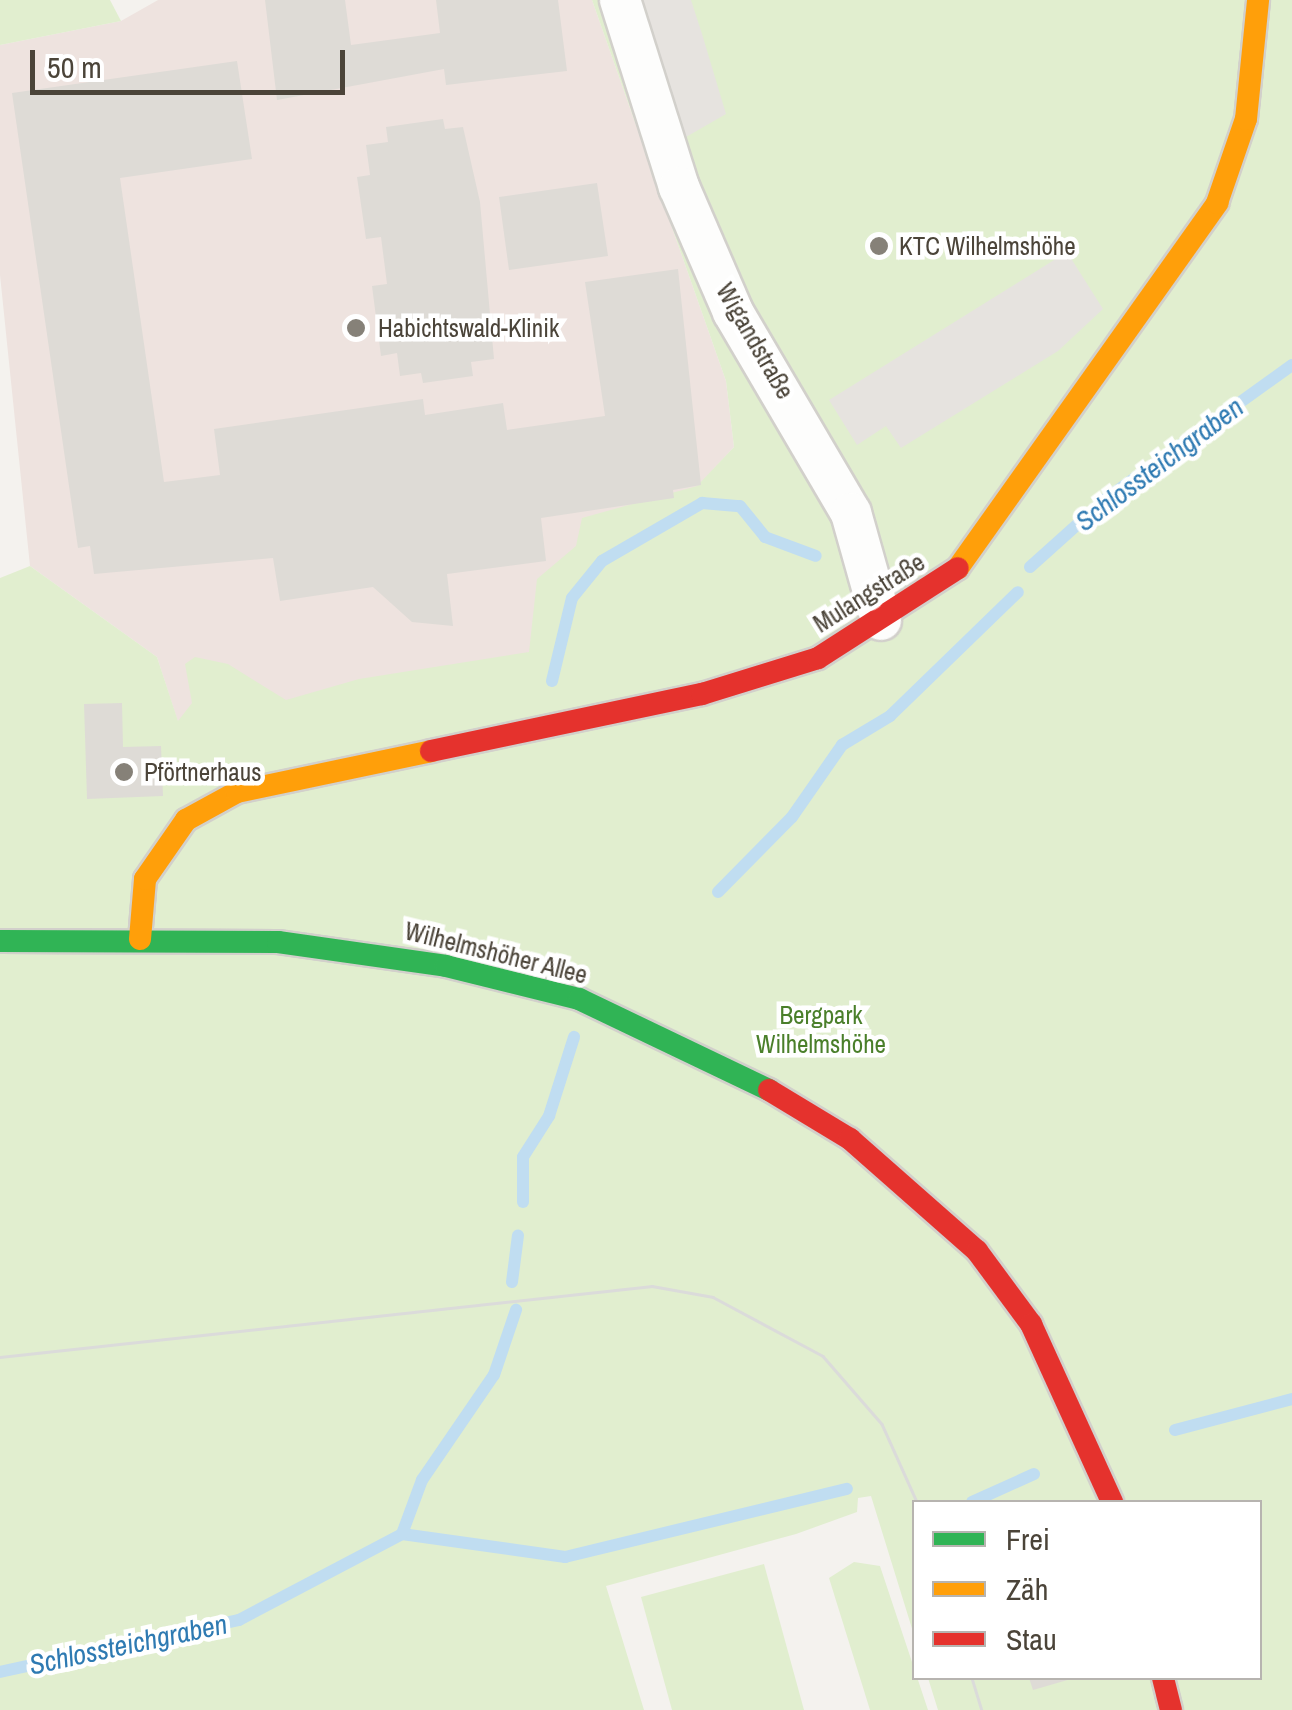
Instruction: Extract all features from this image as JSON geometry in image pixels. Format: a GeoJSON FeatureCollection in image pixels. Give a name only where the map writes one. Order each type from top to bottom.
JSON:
{"type":"FeatureCollection","features":[{"type":"Feature","properties":{"kind":"street","name":"Wigandstraße"},"geometry":{"type":"LineString","coordinates":[[620,0],[678,186],[733,312],[852,513],[881,620]]}},
{"type":"Feature","properties":{"kind":"street","name":"Mulangstraße"},"geometry":{"type":"LineString","coordinates":[[140,940],[145,879],[186,820],[237,792],[702,694],[818,658],[959,567],[995,525],[1218,203],[1246,119],[1258,0]]}},
{"type":"Feature","properties":{"kind":"street","name":"Wilhelmshöher Allee"},"geometry":{"type":"LineString","coordinates":[[0,941],[278,942],[497,978],[579,999],[756,1082],[864,1150],[977,1251],[1031,1324],[1111,1500]]}},
{"type":"Feature","properties":{"kind":"street"},"geometry":{"type":"LineString","coordinates":[[1164,1680],[1171,1710]]}},
{"type":"Feature","properties":{"kind":"shaded area","name":"Habichtswald-Klinik"},"geometry":{"type":"Polygon","coordinates":[[[158,0],[592,0],[726,381],[734,447],[547,649],[178,722],[157,657],[30,566],[0,275],[0,45],[121,21],[158,0]]]}},
{"type":"Feature","properties":{"kind":"shaded area"},"geometry":{"type":"Polygon","coordinates":[[[642,0],[691,0],[702,34],[726,114],[686,137],[642,0]]]}},
{"type":"Feature","properties":{"kind":"shaded area"},"geometry":{"type":"Polygon","coordinates":[[[1067,252],[1103,309],[1058,351],[901,448],[886,426],[857,445],[829,400],[1067,252]]]}},
{"type":"Feature","properties":{"kind":"green space"},"geometry":{"type":"Polygon","coordinates":[[[0,0],[110,0],[121,21],[0,45],[0,0]]]}},
{"type":"Feature","properties":{"kind":"green space","name":"Bergpark Wilhelmshöhe"},"geometry":{"type":"Polygon","coordinates":[[[592,0],[1292,0],[1292,1710],[938,1710],[929,1680],[1262,1680],[1262,1500],[912,1500],[912,1629],[871,1496],[858,1498],[857,1512],[796,1534],[606,1586],[644,1710],[0,1710],[0,578],[30,566],[157,657],[178,721],[192,703],[185,664],[195,657],[228,664],[286,700],[359,679],[529,652],[537,579],[576,546],[582,518],[697,486],[734,447],[726,381],[592,0]]]}},
{"type":"Feature","properties":{"kind":"green space"},"geometry":{"type":"Polygon","coordinates":[[[854,1562],[880,1566],[912,1662],[912,1680],[918,1680],[928,1710],[870,1710],[829,1578],[854,1562]]]}},
{"type":"Feature","properties":{"kind":"green space"},"geometry":{"type":"Polygon","coordinates":[[[764,1564],[804,1710],[672,1710],[641,1597],[764,1564]]]}},
{"type":"Feature","properties":{"kind":"building"},"geometry":{"type":"Polygon","coordinates":[[[265,0],[345,0],[351,45],[440,33],[436,0],[558,0],[567,71],[446,85],[444,69],[277,100],[265,0]]]}},
{"type":"Feature","properties":{"kind":"building"},"geometry":{"type":"Polygon","coordinates":[[[237,61],[252,159],[120,178],[164,482],[220,475],[214,429],[423,399],[425,415],[503,403],[507,430],[605,416],[585,282],[678,269],[701,485],[673,490],[674,498],[541,518],[546,561],[447,574],[453,626],[412,622],[373,587],[280,601],[273,558],[94,574],[90,546],[78,548],[12,93],[237,61]]]}},
{"type":"Feature","properties":{"kind":"building"},"geometry":{"type":"Polygon","coordinates":[[[443,119],[445,129],[463,127],[480,202],[494,359],[471,362],[473,376],[423,383],[421,373],[400,376],[397,353],[381,356],[372,286],[387,284],[381,237],[366,239],[357,177],[370,175],[366,145],[388,142],[386,127],[443,119]]]}},
{"type":"Feature","properties":{"kind":"building"},"geometry":{"type":"Polygon","coordinates":[[[597,183],[608,256],[509,270],[499,197],[597,183]]]}},
{"type":"Feature","properties":{"kind":"building","name":"Pförtnerhaus"},"geometry":{"type":"Polygon","coordinates":[[[122,703],[123,747],[161,746],[163,796],[87,799],[84,704],[122,703]]]}},
{"type":"Feature","properties":{"kind":"building"},"geometry":{"type":"Polygon","coordinates":[[[1030,1680],[1068,1680],[1033,1690],[1030,1680]]]}},
{"type":"Feature","properties":{"kind":"waterway","name":"Schlossteichgraben"},"geometry":{"type":"LineString","coordinates":[[1030,567],[1107,498],[1292,365]]}},
{"type":"Feature","properties":{"kind":"waterway"},"geometry":{"type":"LineString","coordinates":[[552,681],[572,598],[602,561],[702,503],[740,506],[765,537],[816,556]]}},
{"type":"Feature","properties":{"kind":"waterway","name":"Schlossteichgraben"},"geometry":{"type":"LineString","coordinates":[[718,892],[792,817],[842,745],[890,716],[1018,592]]}},
{"type":"Feature","properties":{"kind":"waterway","name":"Schlossteichgraben"},"geometry":{"type":"LineString","coordinates":[[523,1202],[523,1157],[549,1116],[574,1037]]}},
{"type":"Feature","properties":{"kind":"waterway","name":"Schlossteichgraben"},"geometry":{"type":"LineString","coordinates":[[512,1282],[518,1235]]}},
{"type":"Feature","properties":{"kind":"waterway","name":"Schlossteichgraben"},"geometry":{"type":"LineString","coordinates":[[0,1672],[239,1620],[402,1534],[422,1480],[494,1375],[516,1310]]}},
{"type":"Feature","properties":{"kind":"waterway"},"geometry":{"type":"LineString","coordinates":[[1175,1430],[1292,1399]]}},
{"type":"Feature","properties":{"kind":"waterway"},"geometry":{"type":"LineString","coordinates":[[976,1500],[1034,1474]]}},
{"type":"Feature","properties":{"kind":"waterway"},"geometry":{"type":"LineString","coordinates":[[402,1534],[565,1557],[847,1489]]}},
{"type":"Feature","properties":{"kind":"tram line"},"geometry":{"type":"LineString","coordinates":[[0,1357],[652,1286],[713,1297],[823,1356],[882,1424],[916,1500]]}},
{"type":"Feature","properties":{"kind":"tram line"},"geometry":{"type":"LineString","coordinates":[[973,1680],[982,1710]]}},
{"type":"Feature","properties":{"kind":"traffic: fast"},"geometry":{"type":"LineString","coordinates":[[0,941],[278,942],[446,966],[579,999],[769,1090]]}},
{"type":"Feature","properties":{"kind":"traffic: slow"},"geometry":{"type":"LineString","coordinates":[[958,568],[1217,203],[1246,119],[1258,0]]}},
{"type":"Feature","properties":{"kind":"traffic: slow"},"geometry":{"type":"LineString","coordinates":[[140,939],[145,879],[186,820],[237,792],[431,751]]}},
{"type":"Feature","properties":{"kind":"traffic: jam"},"geometry":{"type":"LineString","coordinates":[[431,751],[702,694],[818,658],[958,568]]}},
{"type":"Feature","properties":{"kind":"traffic: jam"},"geometry":{"type":"LineString","coordinates":[[769,1090],[850,1139],[977,1251],[1031,1324],[1111,1500]]}},
{"type":"Feature","properties":{"kind":"traffic: jam"},"geometry":{"type":"LineString","coordinates":[[1164,1680],[1171,1710]]}},
{"type":"Feature","properties":{"kind":"place","name":"KTC Wilhelmshöhe"},"geometry":{"type":"Point","coordinates":[879,246]}},
{"type":"Feature","properties":{"kind":"place","name":"Habichtswald-Klinik"},"geometry":{"type":"Point","coordinates":[356,328]}},
{"type":"Feature","properties":{"kind":"place","name":"Pförtnerhaus"},"geometry":{"type":"Point","coordinates":[124,772]}}]}
